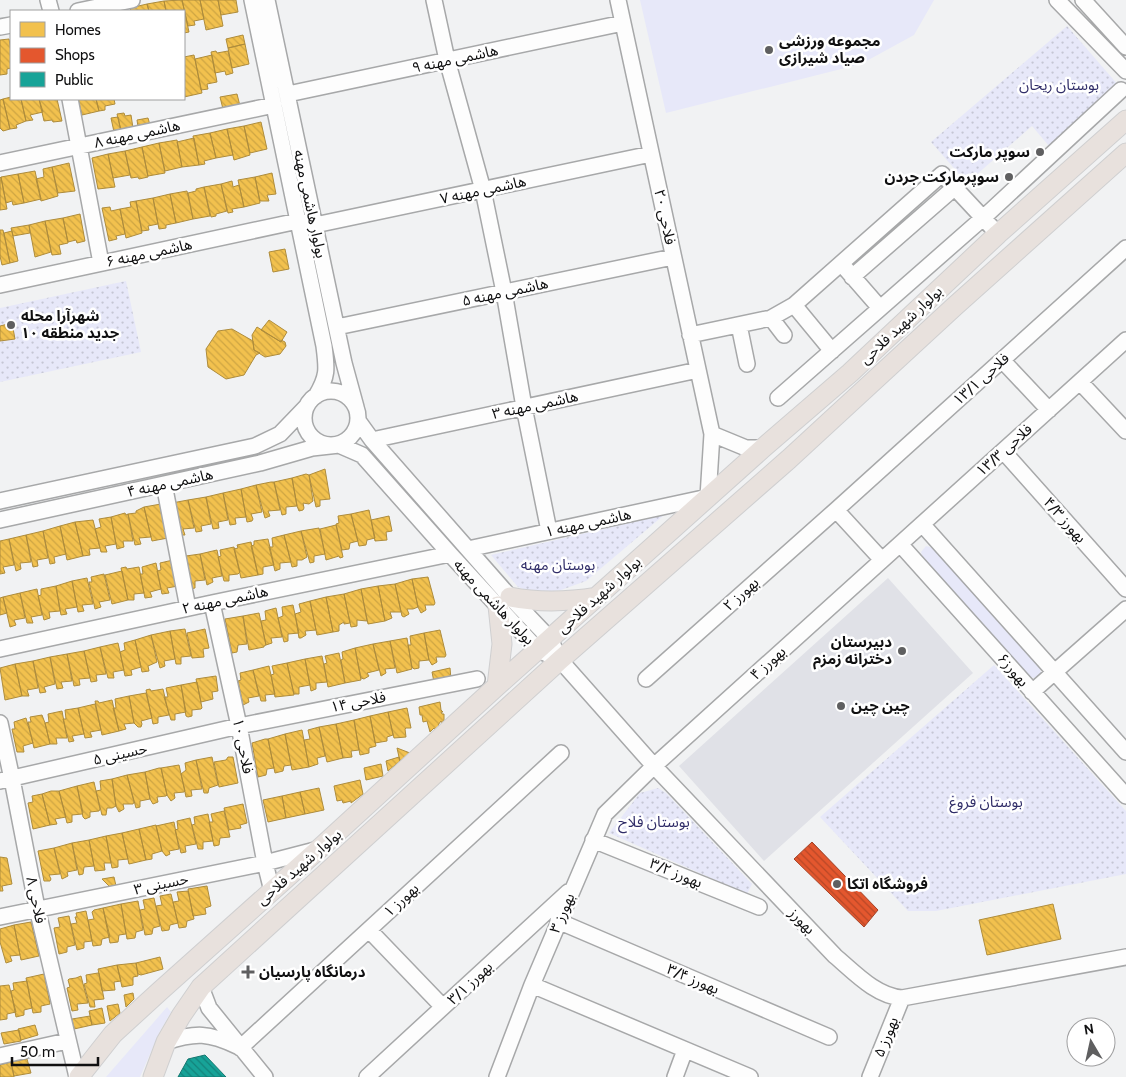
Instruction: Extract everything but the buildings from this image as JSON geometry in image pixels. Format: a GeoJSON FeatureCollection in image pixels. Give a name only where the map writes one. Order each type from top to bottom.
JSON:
{"type":"FeatureCollection","features":[{"type":"Feature","properties":{"kind":"main road","name":"بولوار شهید فلاحی"},"geometry":{"type":"LineString","coordinates":[[78,1077],[113,1034],[497,686],[763,448],[850,373],[998,234],[1126,120]]}},
{"type":"Feature","properties":{"kind":"main road","name":"بولوار شهید فلاحی"},"geometry":{"type":"LineString","coordinates":[[152,1077],[166,1042],[201,987],[560,660],[789,459],[1126,153]]}},
{"type":"Feature","properties":{"kind":"main road"},"geometry":{"type":"LineString","coordinates":[[497,686],[504,602],[571,601],[597,597]]}},
{"type":"Feature","properties":{"kind":"street"},"geometry":{"type":"LineString","coordinates":[[83,10],[132,0]]}},
{"type":"Feature","properties":{"kind":"street","name":"بولوار هاشمی مهنه"},"geometry":{"type":"LineString","coordinates":[[252,0],[326,362],[325,381],[311,401]]}},
{"type":"Feature","properties":{"kind":"street","name":"بولوار هاشمی مهنه"},"geometry":{"type":"LineString","coordinates":[[267,0],[344,363],[358,415],[372,440],[468,550],[504,602]]}},
{"type":"Feature","properties":{"kind":"street"},"geometry":{"type":"LineString","coordinates":[[434,0],[447,60],[483,190],[549,531]]}},
{"type":"Feature","properties":{"kind":"street","name":"فلاحی ۲۰"},"geometry":{"type":"LineString","coordinates":[[618,0],[712,434],[708,497]]}},
{"type":"Feature","properties":{"kind":"street"},"geometry":{"type":"LineString","coordinates":[[1057,0],[1126,71]]}},
{"type":"Feature","properties":{"kind":"street"},"geometry":{"type":"LineString","coordinates":[[1083,0],[1126,47]]}},
{"type":"Feature","properties":{"kind":"street","name":"هاشمی مهنه ۹"},"geometry":{"type":"LineString","coordinates":[[288,94],[623,23]]}},
{"type":"Feature","properties":{"kind":"street"},"geometry":{"type":"LineString","coordinates":[[778,398],[983,218],[1121,90]]}},
{"type":"Feature","properties":{"kind":"street"},"geometry":{"type":"LineString","coordinates":[[70,100],[101,263]]}},
{"type":"Feature","properties":{"kind":"street","name":"هاشمی مهنه ۸"},"geometry":{"type":"LineString","coordinates":[[0,163],[274,105]]}},
{"type":"Feature","properties":{"kind":"street","name":"هاشمی مهنه ۷"},"geometry":{"type":"LineString","coordinates":[[315,225],[651,154]]}},
{"type":"Feature","properties":{"kind":"street"},"geometry":{"type":"LineString","coordinates":[[690,335],[771,318],[794,305],[942,174],[998,234]]}},
{"type":"Feature","properties":{"kind":"street"},"geometry":{"type":"LineString","coordinates":[[852,277],[954,188]]}},
{"type":"Feature","properties":{"kind":"street"},"geometry":{"type":"LineString","coordinates":[[298,222],[315,225]]}},
{"type":"Feature","properties":{"kind":"street","name":"هاشمی مهنه ۶"},"geometry":{"type":"LineString","coordinates":[[0,284],[298,222]]}},
{"type":"Feature","properties":{"kind":"street","name":"فلاحی ۱۳/۱"},"geometry":{"type":"LineString","coordinates":[[836,510],[1126,248]]}},
{"type":"Feature","properties":{"kind":"street","name":"هاشمی مهنه ۵"},"geometry":{"type":"LineString","coordinates":[[337,327],[673,257]]}},
{"type":"Feature","properties":{"kind":"street"},"geometry":{"type":"LineString","coordinates":[[842,264],[880,308]]}},
{"type":"Feature","properties":{"kind":"street"},"geometry":{"type":"LineString","coordinates":[[794,305],[832,351]]}},
{"type":"Feature","properties":{"kind":"street"},"geometry":{"type":"LineString","coordinates":[[771,318],[784,334]]}},
{"type":"Feature","properties":{"kind":"street"},"geometry":{"type":"LineString","coordinates":[[738,325],[747,364]]}},
{"type":"Feature","properties":{"kind":"street","name":"فلاحی ۱۳/۳"},"geometry":{"type":"LineString","coordinates":[[882,560],[1126,340]]}},
{"type":"Feature","properties":{"kind":"street"},"geometry":{"type":"LineString","coordinates":[[1002,360],[1049,410]]}},
{"type":"Feature","properties":{"kind":"street","name":"هاشمی مهنه ۳"},"geometry":{"type":"LineString","coordinates":[[372,440],[698,370]]}},
{"type":"Feature","properties":{"kind":"street"},"geometry":{"type":"LineString","coordinates":[[1080,382],[1126,432]]}},
{"type":"Feature","properties":{"kind":"street"},"geometry":{"type":"LineString","coordinates":[[331,391],[346,395],[358,415],[352,436],[339,445],[324,445],[310,436],[304,423],[311,401],[331,391]]}},
{"type":"Feature","properties":{"kind":"street","name":"هاشمی مهنه ۴"},"geometry":{"type":"LineString","coordinates":[[0,501],[255,446],[280,434],[311,401]]}},
{"type":"Feature","properties":{"kind":"street"},"geometry":{"type":"LineString","coordinates":[[712,434],[746,448],[763,448]]}},
{"type":"Feature","properties":{"kind":"street","name":"بولوار هاشمی مهنه"},"geometry":{"type":"LineString","coordinates":[[339,445],[362,455],[450,554],[504,602],[560,660]]}},
{"type":"Feature","properties":{"kind":"street","name":"هاشمی مهنه ۴"},"geometry":{"type":"LineString","coordinates":[[0,520],[260,463],[312,448],[339,445]]}},
{"type":"Feature","properties":{"kind":"street","name":"بهورز ۴/۳"},"geometry":{"type":"LineString","coordinates":[[1004,452],[1126,589]]}},
{"type":"Feature","properties":{"kind":"street"},"geometry":{"type":"LineString","coordinates":[[164,484],[188,608]]}},
{"type":"Feature","properties":{"kind":"street","name":"هاشمی مهنه ۱"},"geometry":{"type":"LineString","coordinates":[[468,550],[708,497]]}},
{"type":"Feature","properties":{"kind":"street"},"geometry":{"type":"LineString","coordinates":[[836,510],[882,560]]}},
{"type":"Feature","properties":{"kind":"street","name":"بهورز ۲"},"geometry":{"type":"LineString","coordinates":[[646,679],[836,510]]}},
{"type":"Feature","properties":{"kind":"street","name":"بهورز۶"},"geometry":{"type":"LineString","coordinates":[[922,524],[1126,752]]}},
{"type":"Feature","properties":{"kind":"street","name":"بهورز۶"},"geometry":{"type":"LineString","coordinates":[[900,544],[1126,796]]}},
{"type":"Feature","properties":{"kind":"street","name":"هاشمی مهنه ۲"},"geometry":{"type":"LineString","coordinates":[[0,649],[450,554]]}},
{"type":"Feature","properties":{"kind":"street","name":"بهورز ۴"},"geometry":{"type":"LineString","coordinates":[[654,766],[882,560]]}},
{"type":"Feature","properties":{"kind":"street","name":"فلاحی ۱۰"},"geometry":{"type":"LineString","coordinates":[[212,603],[272,890]]}},
{"type":"Feature","properties":{"kind":"street"},"geometry":{"type":"LineString","coordinates":[[1032,692],[1126,609]]}},
{"type":"Feature","properties":{"kind":"street","name":"بهورز"},"geometry":{"type":"LineString","coordinates":[[560,660],[654,766],[835,956],[861,978],[882,992],[902,998],[1126,956]]}},
{"type":"Feature","properties":{"kind":"street","name":"فلاحی ۱۴"},"geometry":{"type":"LineString","coordinates":[[239,726],[477,679]]}},
{"type":"Feature","properties":{"kind":"street","name":"فلاحی ۸"},"geometry":{"type":"LineString","coordinates":[[0,723],[6,780],[67,1041],[78,1077]]}},
{"type":"Feature","properties":{"kind":"street","name":"حسینی ۵"},"geometry":{"type":"LineString","coordinates":[[6,780],[239,726]]}},
{"type":"Feature","properties":{"kind":"street","name":"بهورز ۱"},"geometry":{"type":"LineString","coordinates":[[240,1048],[562,753]]}},
{"type":"Feature","properties":{"kind":"street","name":"بهورز ۳"},"geometry":{"type":"LineString","coordinates":[[497,1077],[558,921],[605,814],[654,766]]}},
{"type":"Feature","properties":{"kind":"street","name":"بهورز ۳/۲"},"geometry":{"type":"LineString","coordinates":[[593,840],[759,907]]}},
{"type":"Feature","properties":{"kind":"street","name":"حسینی ۳"},"geometry":{"type":"LineString","coordinates":[[0,917],[265,862],[320,848]]}},
{"type":"Feature","properties":{"kind":"street","name":"بهورز ۳/۱"},"geometry":{"type":"LineString","coordinates":[[367,1077],[572,888]]}},
{"type":"Feature","properties":{"kind":"street","name":"بهورز ۳/۴"},"geometry":{"type":"LineString","coordinates":[[558,921],[829,1037]]}},
{"type":"Feature","properties":{"kind":"street"},"geometry":{"type":"LineString","coordinates":[[368,930],[443,1007]]}},
{"type":"Feature","properties":{"kind":"street"},"geometry":{"type":"LineString","coordinates":[[532,985],[750,1077]]}},
{"type":"Feature","properties":{"kind":"street"},"geometry":{"type":"LineString","coordinates":[[201,987],[209,1008],[265,1077]]}},
{"type":"Feature","properties":{"kind":"street","name":"بهورز ۵"},"geometry":{"type":"LineString","coordinates":[[870,1077],[902,998]]}},
{"type":"Feature","properties":{"kind":"street"},"geometry":{"type":"LineString","coordinates":[[166,1042],[181,1037],[198,1035],[216,1036],[240,1048]]}},
{"type":"Feature","properties":{"kind":"street"},"geometry":{"type":"LineString","coordinates":[[0,1056],[67,1041]]}},
{"type":"Feature","properties":{"kind":"street"},"geometry":{"type":"LineString","coordinates":[[675,1077],[685,1050]]}},
{"type":"Feature","properties":{"kind":"shaded area"},"geometry":{"type":"Polygon","coordinates":[[[888,578],[973,673],[764,861],[679,766],[888,578]]]}},
{"type":"Feature","properties":{"kind":"green space","name":"مجموعه ورزشی صیاد شیرازی"},"geometry":{"type":"Polygon","coordinates":[[[640,0],[934,0],[914,35],[861,64],[666,113],[640,0]]]}},
{"type":"Feature","properties":{"kind":"green space","name":"بوستان ریحان"},"geometry":{"type":"Polygon","coordinates":[[[1067,26],[1119,86],[1049,146],[1032,126],[967,183],[931,142],[1067,26]]]}},
{"type":"Feature","properties":{"kind":"green space"},"geometry":{"type":"Polygon","coordinates":[[[126,281],[141,352],[0,382],[0,308],[126,281]]]}},
{"type":"Feature","properties":{"kind":"green space","name":"بوستان مهنه"},"geometry":{"type":"Polygon","coordinates":[[[664,515],[586,581],[561,590],[529,591],[518,587],[491,555],[664,515]]]}},
{"type":"Feature","properties":{"kind":"green space"},"geometry":{"type":"Polygon","coordinates":[[[926,546],[934,548],[1039,666],[1041,673],[1034,678],[1028,676],[923,558],[921,552],[926,546]]]}},
{"type":"Feature","properties":{"kind":"green space","name":"بوستان فروغ"},"geometry":{"type":"Polygon","coordinates":[[[994,665],[1126,811],[1126,874],[936,911],[908,911],[820,817],[994,665]]]}},
{"type":"Feature","properties":{"kind":"green space","name":"بوستان فلاح"},"geometry":{"type":"Polygon","coordinates":[[[658,788],[666,793],[752,884],[747,894],[609,833],[640,793],[658,788]]]}},
{"type":"Feature","properties":{"kind":"green space"},"geometry":{"type":"Polygon","coordinates":[[[167,1007],[171,1012],[160,1031],[140,1077],[106,1077],[167,1007]]]}},
{"type":"Feature","properties":{"kind":"place","name":"مجموعه ورزشی صیاد شیرازی"},"geometry":{"type":"Point","coordinates":[769,50]}},
{"type":"Feature","properties":{"kind":"place","name":"سوپر مارکت"},"geometry":{"type":"Point","coordinates":[1040,152]}},
{"type":"Feature","properties":{"kind":"place","name":"سوپرمارکت جردن"},"geometry":{"type":"Point","coordinates":[1009,177]}},
{"type":"Feature","properties":{"kind":"place","name":"شهرآرا محله جدید منطقه ۱۰"},"geometry":{"type":"Point","coordinates":[11,325]}},
{"type":"Feature","properties":{"kind":"place","name":"دبیرستان دخترانه زمزم"},"geometry":{"type":"Point","coordinates":[902,651]}},
{"type":"Feature","properties":{"kind":"place","name":"چین چین"},"geometry":{"type":"Point","coordinates":[841,706]}},
{"type":"Feature","properties":{"kind":"place","name":"فروشگاه اتکا"},"geometry":{"type":"Point","coordinates":[837,884]}},
{"type":"Feature","properties":{"kind":"place","name":"درمانگاه پارسیان"},"geometry":{"type":"Point","coordinates":[248,972]}}]}
